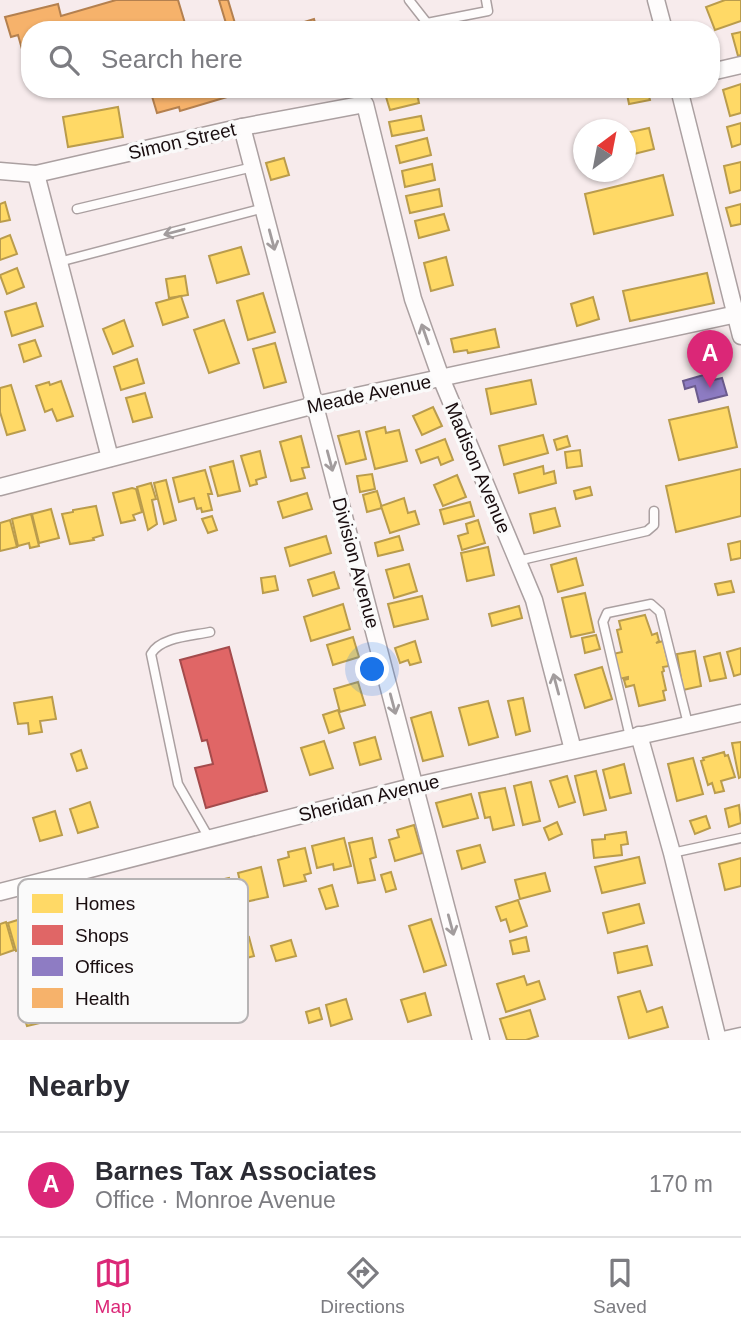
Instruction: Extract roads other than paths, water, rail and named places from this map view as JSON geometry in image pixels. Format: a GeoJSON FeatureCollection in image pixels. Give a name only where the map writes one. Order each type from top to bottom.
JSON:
{"type":"FeatureCollection","features":[{"type":"Feature","properties":{"kind":"street"},"geometry":{"type":"LineString","coordinates":[[656,0],[662,21]]}},
{"type":"Feature","properties":{"kind":"street"},"geometry":{"type":"LineString","coordinates":[[720,70],[741,65]]}},
{"type":"Feature","properties":{"kind":"street"},"geometry":{"type":"LineString","coordinates":[[681,98],[738,314],[741,336]]}},
{"type":"Feature","properties":{"kind":"street","name":"Simon Street"},"geometry":{"type":"LineString","coordinates":[[0,171],[36,174],[242,127],[365,104]]}},
{"type":"Feature","properties":{"kind":"street","name":"Madison Avenue"},"geometry":{"type":"LineString","coordinates":[[365,104],[413,299],[440,378],[534,600],[573,750]]}},
{"type":"Feature","properties":{"kind":"street","name":"Division Avenue"},"geometry":{"type":"LineString","coordinates":[[242,127],[481,1040]]}},
{"type":"Feature","properties":{"kind":"street"},"geometry":{"type":"LineString","coordinates":[[36,174],[110,458]]}},
{"type":"Feature","properties":{"kind":"street","name":"Meade Avenue"},"geometry":{"type":"LineString","coordinates":[[0,487],[315,405],[738,314]]}},
{"type":"Feature","properties":{"kind":"street","name":"Sheridan Avenue"},"geometry":{"type":"LineString","coordinates":[[50,879],[415,786],[741,713]]}},
{"type":"Feature","properties":{"kind":"street"},"geometry":{"type":"LineString","coordinates":[[635,736],[672,853],[721,1040],[741,1036]]}},
{"type":"Feature","properties":{"kind":"street","name":"Sheridan Avenue"},"geometry":{"type":"LineString","coordinates":[[0,892],[18,887]]}},
{"type":"Feature","properties":{"kind":"lane"},"geometry":{"type":"LineString","coordinates":[[409,0],[425,21]]}},
{"type":"Feature","properties":{"kind":"lane"},"geometry":{"type":"LineString","coordinates":[[437,21],[488,11],[486,0]]}},
{"type":"Feature","properties":{"kind":"lane"},"geometry":{"type":"LineString","coordinates":[[77,209],[253,167]]}},
{"type":"Feature","properties":{"kind":"lane"},"geometry":{"type":"LineString","coordinates":[[59,262],[264,208]]}},
{"type":"Feature","properties":{"kind":"lane"},"geometry":{"type":"LineString","coordinates":[[517,561],[647,531],[654,525],[654,510]]}},
{"type":"Feature","properties":{"kind":"lane"},"geometry":{"type":"LineString","coordinates":[[635,736],[603,622],[607,613],[651,604],[660,612],[688,724]]}},
{"type":"Feature","properties":{"kind":"lane"},"geometry":{"type":"LineString","coordinates":[[209,838],[178,784],[151,654],[155,647],[163,643],[210,632]]}},
{"type":"Feature","properties":{"kind":"lane"},"geometry":{"type":"LineString","coordinates":[[672,853],[741,838]]}},
{"type":"Feature","properties":{"kind":"place","name":"Barnes Tax Associates"},"geometry":{"type":"Point","coordinates":[710,388]}}]}
